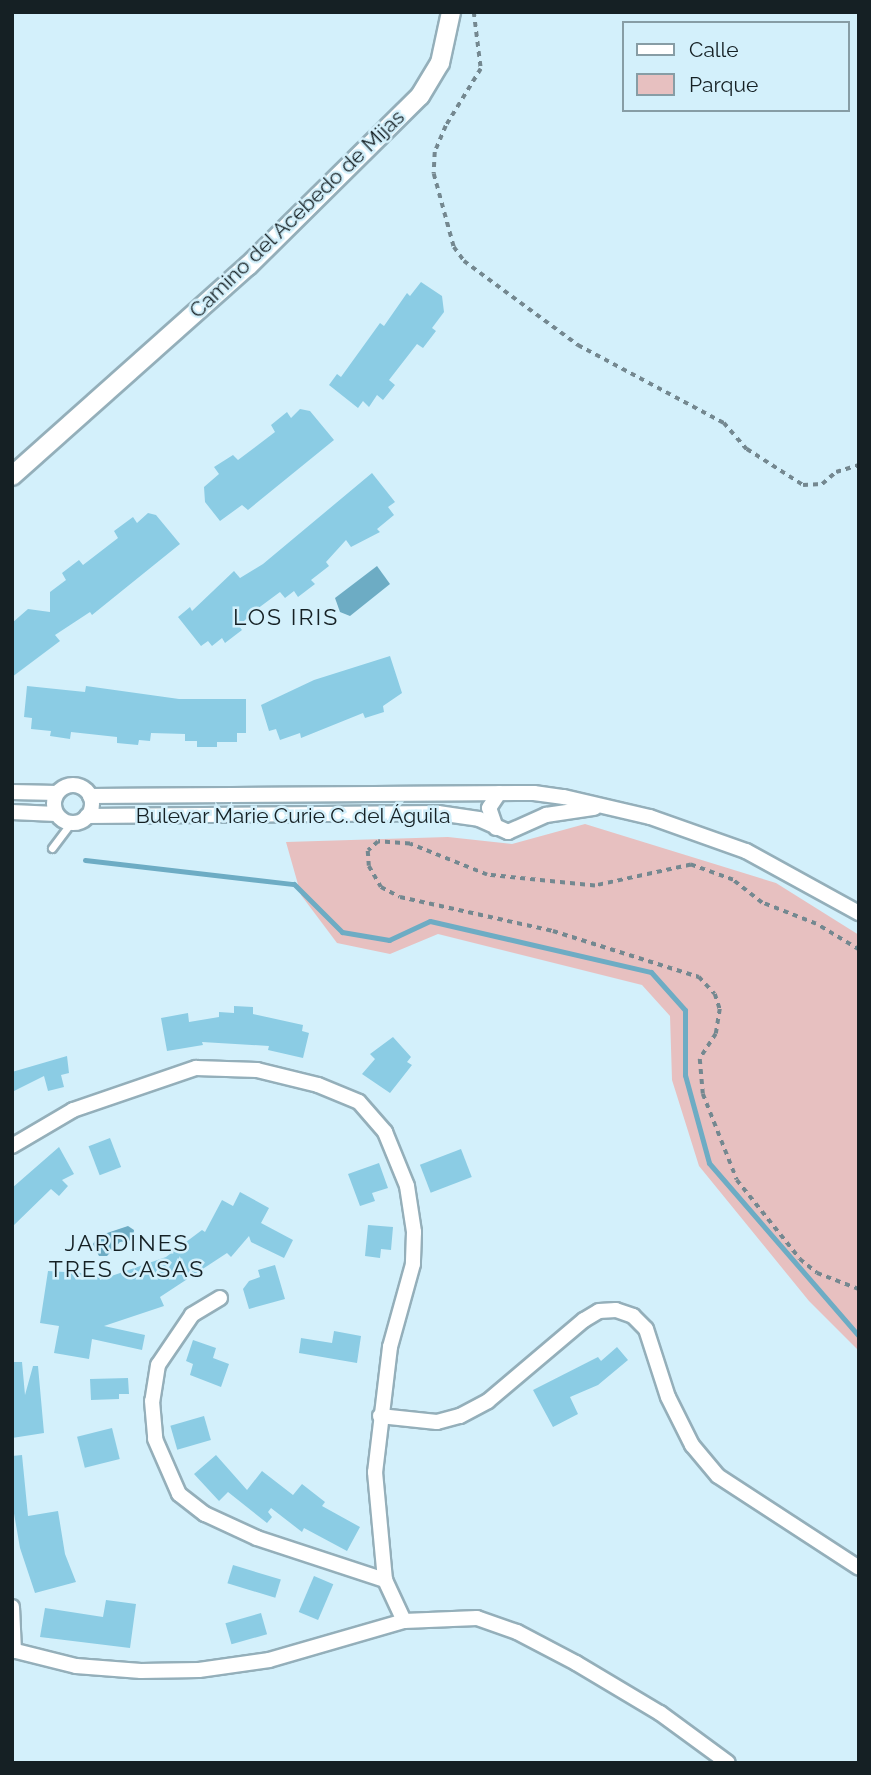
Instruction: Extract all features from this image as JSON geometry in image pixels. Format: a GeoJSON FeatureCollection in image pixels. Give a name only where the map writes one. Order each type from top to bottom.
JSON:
{"type":"FeatureCollection","features":[{"type":"Feature","properties":{"kind":"street","name":"Camino del Acebedo de Mijas"},"geometry":{"type":"LineString","coordinates":[[12,476],[248,266],[419,96],[440,63],[451,12]]}},
{"type":"Feature","properties":{"kind":"street"},"geometry":{"type":"LineString","coordinates":[[12,792],[57,793],[74,785],[90,796],[87,816],[71,823],[57,814],[12,812]]}},
{"type":"Feature","properties":{"kind":"street"},"geometry":{"type":"LineString","coordinates":[[57,793],[57,814]]}},
{"type":"Feature","properties":{"kind":"street"},"geometry":{"type":"LineString","coordinates":[[496,828],[489,808],[505,793],[525,808],[518,828]]}},
{"type":"Feature","properties":{"kind":"street","name":"Bulevar Marie Curie C. del Águila"},"geometry":{"type":"LineString","coordinates":[[90,796],[505,793],[564,797],[650,817],[746,851],[859,913]]}},
{"type":"Feature","properties":{"kind":"street","name":"Bulevar Marie Curie C. del Águila"},"geometry":{"type":"LineString","coordinates":[[87,816],[438,813],[480,819],[509,832],[546,814],[602,807]]}},
{"type":"Feature","properties":{"kind":"street"},"geometry":{"type":"LineString","coordinates":[[12,1146],[73,1110],[139,1084],[196,1068],[257,1070],[359,1101],[385,1132],[407,1186],[414,1232],[413,1264],[390,1347],[375,1472],[385,1580],[404,1621]]}},
{"type":"Feature","properties":{"kind":"street"},"geometry":{"type":"LineString","coordinates":[[220,1298],[192,1315],[172,1338],[158,1365],[152,1401],[155,1439],[179,1494],[205,1514],[257,1538],[385,1580]]}},
{"type":"Feature","properties":{"kind":"street"},"geometry":{"type":"LineString","coordinates":[[380,1416],[437,1422],[460,1416],[488,1401],[584,1320],[599,1311],[616,1310],[633,1316],[646,1329],[668,1397],[692,1445],[718,1476],[859,1569]]}},
{"type":"Feature","properties":{"kind":"street"},"geometry":{"type":"LineString","coordinates":[[12,1607],[13,1651],[76,1666],[141,1671],[199,1670],[268,1660],[404,1621],[477,1618],[517,1632],[660,1713],[728,1763]]}},
{"type":"Feature","properties":{"kind":"lane"},"geometry":{"type":"LineString","coordinates":[[52,848],[71,823]]}},
{"type":"Feature","properties":{"kind":"path"},"geometry":{"type":"LineString","coordinates":[[474,12],[481,69],[446,126],[435,152],[434,174],[454,247],[464,261],[578,345],[724,423],[747,449],[803,485],[822,484],[836,472],[859,465]]}},
{"type":"Feature","properties":{"kind":"path"},"geometry":{"type":"LineString","coordinates":[[859,950],[816,924],[762,903],[733,880],[691,865],[595,886],[487,874],[410,844],[378,842],[369,851],[369,866],[380,887],[400,897],[553,931],[699,977],[715,994],[720,1009],[716,1034],[700,1059],[704,1094],[737,1180],[800,1259],[817,1273],[859,1289]]}},
{"type":"Feature","properties":{"kind":"green space"},"geometry":{"type":"Polygon","coordinates":[[[585,824],[776,883],[859,935],[859,1351],[809,1301],[699,1166],[672,1080],[670,1016],[642,985],[438,934],[390,954],[337,943],[301,895],[286,842],[448,837],[512,844],[585,824]]]}},
{"type":"Feature","properties":{"kind":"water"},"geometry":{"type":"Polygon","coordinates":[[[377,566],[390,584],[350,616],[340,612],[335,598],[377,566]]]}},
{"type":"Feature","properties":{"kind":"water"},"geometry":{"type":"Polygon","coordinates":[[[128,1226],[134,1230],[133,1240],[120,1242],[107,1256],[99,1256],[93,1244],[98,1236],[128,1226]]]}},
{"type":"Feature","properties":{"kind":"building"},"geometry":{"type":"Polygon","coordinates":[[[421,282],[442,296],[444,312],[432,328],[436,331],[423,348],[417,344],[389,380],[395,385],[383,400],[377,395],[369,407],[363,401],[358,408],[329,385],[337,374],[341,377],[380,323],[384,326],[407,293],[410,296],[421,282]]]}},
{"type":"Feature","properties":{"kind":"building"},"geometry":{"type":"Polygon","coordinates":[[[300,409],[310,411],[334,440],[248,510],[242,505],[220,521],[205,502],[204,487],[219,474],[214,467],[233,455],[238,460],[275,432],[271,425],[287,412],[291,418],[300,409]]]}},
{"type":"Feature","properties":{"kind":"building"},"geometry":{"type":"Polygon","coordinates":[[[372,473],[395,502],[388,507],[394,515],[377,529],[380,532],[351,547],[346,540],[326,562],[329,566],[311,580],[315,584],[298,597],[294,591],[285,598],[280,592],[253,612],[239,626],[242,630],[225,643],[222,638],[212,646],[208,641],[201,646],[178,617],[190,607],[192,611],[234,571],[240,578],[263,564],[372,473]]]}},
{"type":"Feature","properties":{"kind":"building"},"geometry":{"type":"Polygon","coordinates":[[[148,513],[156,515],[180,544],[92,615],[90,612],[55,635],[60,641],[12,677],[12,623],[28,609],[50,612],[50,592],[66,580],[62,573],[79,560],[83,565],[118,538],[114,531],[133,517],[137,523],[148,513]]]}},
{"type":"Feature","properties":{"kind":"building"},"geometry":{"type":"Polygon","coordinates":[[[390,656],[402,693],[383,706],[384,712],[365,718],[363,713],[301,738],[300,733],[280,740],[276,729],[269,731],[261,705],[314,680],[390,656]]]}},
{"type":"Feature","properties":{"kind":"building"},"geometry":{"type":"Polygon","coordinates":[[[27,686],[85,692],[86,686],[179,699],[246,699],[246,733],[237,733],[237,742],[217,742],[217,747],[197,747],[197,741],[185,741],[185,734],[151,733],[150,741],[139,740],[138,745],[117,743],[117,737],[71,732],[70,739],[50,736],[51,731],[31,729],[32,718],[24,717],[27,686]]]}},
{"type":"Feature","properties":{"kind":"building"},"geometry":{"type":"Polygon","coordinates":[[[234,1006],[253,1007],[253,1014],[303,1025],[302,1031],[309,1033],[303,1058],[268,1050],[269,1046],[202,1042],[203,1045],[167,1051],[161,1018],[188,1013],[189,1022],[219,1017],[219,1012],[234,1013],[234,1006]]]}},
{"type":"Feature","properties":{"kind":"building"},"geometry":{"type":"Polygon","coordinates":[[[393,1037],[411,1057],[407,1062],[412,1065],[390,1093],[362,1074],[375,1059],[370,1054],[393,1037]]]}},
{"type":"Feature","properties":{"kind":"building"},"geometry":{"type":"Polygon","coordinates":[[[67,1056],[69,1073],[61,1075],[64,1087],[48,1091],[44,1076],[12,1092],[12,1072],[67,1056]]]}},
{"type":"Feature","properties":{"kind":"building"},"geometry":{"type":"Polygon","coordinates":[[[110,1138],[121,1167],[100,1175],[89,1146],[110,1138]]]}},
{"type":"Feature","properties":{"kind":"building"},"geometry":{"type":"Polygon","coordinates":[[[59,1147],[74,1174],[62,1180],[68,1186],[59,1196],[51,1189],[12,1227],[12,1188],[59,1147]]]}},
{"type":"Feature","properties":{"kind":"building"},"geometry":{"type":"Polygon","coordinates":[[[461,1149],[472,1177],[431,1193],[420,1165],[461,1149]]]}},
{"type":"Feature","properties":{"kind":"building"},"geometry":{"type":"Polygon","coordinates":[[[379,1163],[388,1188],[372,1193],[375,1201],[360,1206],[348,1174],[379,1163]]]}},
{"type":"Feature","properties":{"kind":"building"},"geometry":{"type":"Polygon","coordinates":[[[240,1192],[269,1208],[261,1223],[293,1240],[284,1258],[251,1242],[249,1236],[231,1257],[227,1253],[160,1297],[164,1306],[104,1326],[145,1335],[142,1350],[92,1339],[89,1359],[54,1353],[59,1326],[40,1323],[48,1271],[99,1274],[100,1280],[166,1257],[202,1230],[205,1232],[222,1200],[233,1206],[240,1192]]]}},
{"type":"Feature","properties":{"kind":"building"},"geometry":{"type":"Polygon","coordinates":[[[368,1225],[393,1227],[391,1250],[381,1249],[380,1258],[365,1256],[368,1225]]]}},
{"type":"Feature","properties":{"kind":"building"},"geometry":{"type":"Polygon","coordinates":[[[275,1265],[285,1299],[249,1309],[243,1289],[249,1281],[260,1277],[258,1270],[275,1265]]]}},
{"type":"Feature","properties":{"kind":"building"},"geometry":{"type":"Polygon","coordinates":[[[334,1331],[361,1336],[357,1363],[299,1353],[301,1338],[332,1343],[334,1331]]]}},
{"type":"Feature","properties":{"kind":"building"},"geometry":{"type":"Polygon","coordinates":[[[193,1340],[216,1348],[213,1358],[229,1364],[221,1387],[190,1375],[193,1364],[186,1361],[193,1340]]]}},
{"type":"Feature","properties":{"kind":"building"},"geometry":{"type":"Polygon","coordinates":[[[617,1347],[628,1360],[598,1385],[570,1397],[578,1414],[553,1427],[533,1390],[598,1357],[601,1361],[617,1347]]]}},
{"type":"Feature","properties":{"kind":"building"},"geometry":{"type":"Polygon","coordinates":[[[12,1362],[22,1362],[25,1395],[33,1366],[38,1366],[44,1433],[12,1438],[12,1362]]]}},
{"type":"Feature","properties":{"kind":"building"},"geometry":{"type":"Polygon","coordinates":[[[128,1378],[129,1394],[119,1394],[119,1399],[91,1400],[90,1379],[128,1378]]]}},
{"type":"Feature","properties":{"kind":"building"},"geometry":{"type":"Polygon","coordinates":[[[204,1416],[211,1440],[177,1450],[170,1426],[204,1416]]]}},
{"type":"Feature","properties":{"kind":"building"},"geometry":{"type":"Polygon","coordinates":[[[112,1428],[120,1459],[85,1468],[77,1437],[112,1428]]]}},
{"type":"Feature","properties":{"kind":"building"},"geometry":{"type":"Polygon","coordinates":[[[22,1455],[28,1516],[58,1511],[65,1554],[76,1582],[35,1593],[20,1548],[12,1502],[12,1456],[22,1455]]]}},
{"type":"Feature","properties":{"kind":"building"},"geometry":{"type":"Polygon","coordinates":[[[216,1455],[247,1490],[262,1471],[293,1495],[302,1484],[325,1502],[322,1506],[360,1527],[347,1551],[304,1528],[302,1532],[271,1508],[268,1512],[272,1517],[267,1523],[228,1492],[219,1501],[194,1474],[216,1455]]]}},
{"type":"Feature","properties":{"kind":"building"},"geometry":{"type":"Polygon","coordinates":[[[233,1565],[281,1580],[275,1598],[227,1583],[233,1565]]]}},
{"type":"Feature","properties":{"kind":"building"},"geometry":{"type":"Polygon","coordinates":[[[314,1576],[333,1584],[318,1620],[299,1612],[314,1576]]]}},
{"type":"Feature","properties":{"kind":"building"},"geometry":{"type":"Polygon","coordinates":[[[106,1600],[136,1604],[130,1648],[40,1637],[45,1608],[103,1617],[106,1600]]]}},
{"type":"Feature","properties":{"kind":"building"},"geometry":{"type":"Polygon","coordinates":[[[261,1613],[267,1634],[231,1644],[225,1623],[261,1613]]]}},
{"type":"Feature","properties":{"kind":"waterway"},"geometry":{"type":"LineString","coordinates":[[85,860],[294,884],[342,932],[389,940],[430,921],[651,972],[685,1010],[685,1075],[709,1163],[859,1336]]}},
{"type":"Feature","properties":{"kind":"district","name":"LOS IRIS"},"geometry":{"type":"Point","coordinates":[286,617]}},
{"type":"Feature","properties":{"kind":"district","name":"JARDINES TRES CASAS"},"geometry":{"type":"Point","coordinates":[127,1256]}}]}
